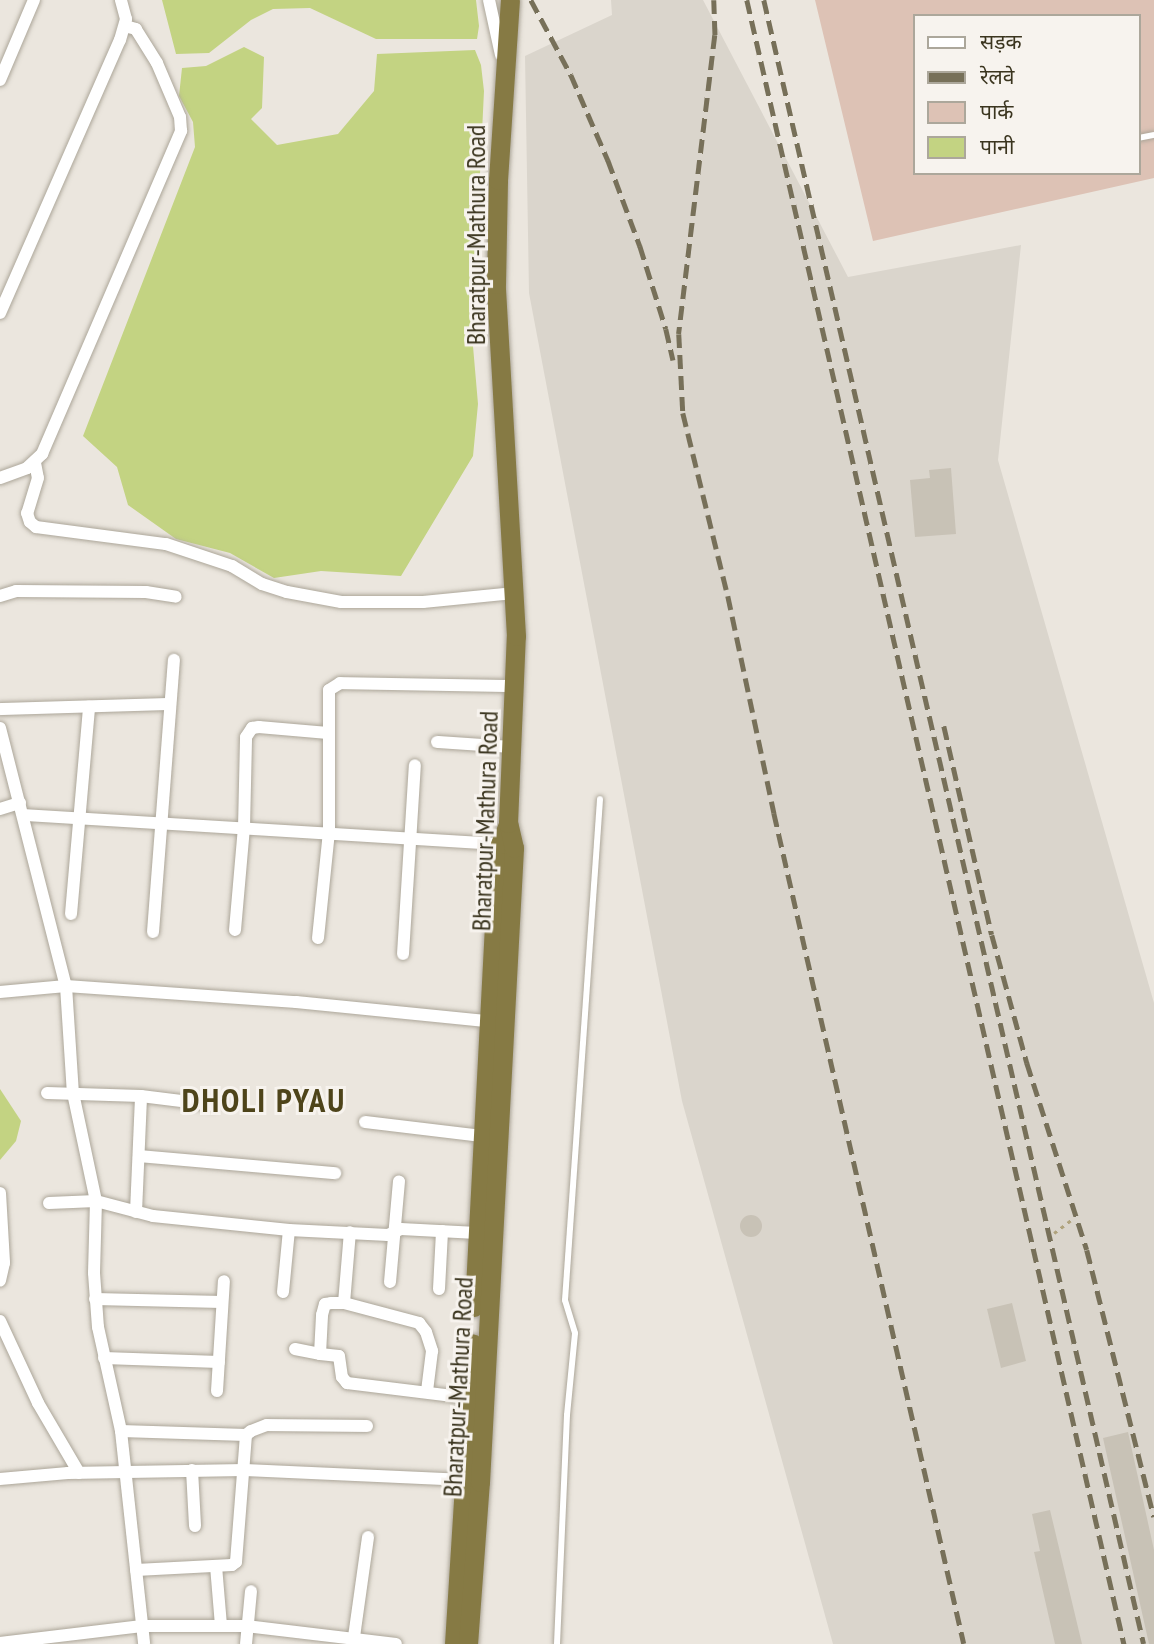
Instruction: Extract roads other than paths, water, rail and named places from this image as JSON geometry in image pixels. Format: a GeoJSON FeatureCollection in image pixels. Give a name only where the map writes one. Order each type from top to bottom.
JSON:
{"type":"FeatureCollection","features":[{"type":"Feature","properties":{"kind":"highway","name":"Bharatpur-Mathura Road"},"geometry":{"type":"LineString","coordinates":[[468,1644],[465,1596],[466,1480],[469,1398],[479,1361],[477,1233],[500,844],[508,823],[515,686],[514,593],[496,284],[510,0]]}},
{"type":"Feature","properties":{"kind":"highway","name":"Bharatpur-Mathura Road"},"geometry":{"type":"LineString","coordinates":[[454,1644],[465,1596],[514,848],[508,823]]}},
{"type":"Feature","properties":{"kind":"street"},"geometry":{"type":"LineString","coordinates":[[0,80],[34,0]]}},
{"type":"Feature","properties":{"kind":"street"},"geometry":{"type":"LineString","coordinates":[[0,313],[125,26],[121,0]]}},
{"type":"Feature","properties":{"kind":"street"},"geometry":{"type":"LineString","coordinates":[[489,0],[505,76]]}},
{"type":"Feature","properties":{"kind":"street"},"geometry":{"type":"LineString","coordinates":[[0,478],[35,463],[48,441],[181,131],[180,117],[157,63],[136,29],[125,26]]}},
{"type":"Feature","properties":{"kind":"street"},"geometry":{"type":"LineString","coordinates":[[35,463],[38,478],[27,513],[30,522],[36,527],[166,544],[232,566],[262,583],[287,592],[341,602],[424,602],[514,593]]}},
{"type":"Feature","properties":{"kind":"street"},"geometry":{"type":"LineString","coordinates":[[0,596],[16,591],[146,592],[176,597]]}},
{"type":"Feature","properties":{"kind":"street"},"geometry":{"type":"LineString","coordinates":[[153,932],[174,660]]}},
{"type":"Feature","properties":{"kind":"street"},"geometry":{"type":"LineString","coordinates":[[318,938],[330,832],[329,690],[340,682],[515,686]]}},
{"type":"Feature","properties":{"kind":"street"},"geometry":{"type":"LineString","coordinates":[[0,709],[170,704]]}},
{"type":"Feature","properties":{"kind":"street"},"geometry":{"type":"LineString","coordinates":[[71,914],[89,707]]}},
{"type":"Feature","properties":{"kind":"street"},"geometry":{"type":"LineString","coordinates":[[235,930],[244,828],[248,732],[259,727],[328,733]]}},
{"type":"Feature","properties":{"kind":"street"},"geometry":{"type":"LineString","coordinates":[[0,728],[66,986],[72,1093],[96,1200],[95,1299],[104,1358],[121,1431],[144,1644]]}},
{"type":"Feature","properties":{"kind":"street"},"geometry":{"type":"LineString","coordinates":[[437,742],[513,747]]}},
{"type":"Feature","properties":{"kind":"street"},"geometry":{"type":"LineString","coordinates":[[403,954],[415,765]]}},
{"type":"Feature","properties":{"kind":"street"},"geometry":{"type":"LineString","coordinates":[[0,809],[22,809],[81,818],[500,844]]}},
{"type":"Feature","properties":{"kind":"street"},"geometry":{"type":"LineString","coordinates":[[0,992],[66,986],[296,1002],[488,1021]]}},
{"type":"Feature","properties":{"kind":"street"},"geometry":{"type":"LineString","coordinates":[[47,1093],[141,1096],[213,1105]]}},
{"type":"Feature","properties":{"kind":"street"},"geometry":{"type":"LineString","coordinates":[[136,1212],[141,1096]]}},
{"type":"Feature","properties":{"kind":"street"},"geometry":{"type":"LineString","coordinates":[[365,1122],[482,1136]]}},
{"type":"Feature","properties":{"kind":"street"},"geometry":{"type":"LineString","coordinates":[[139,1156],[335,1173]]}},
{"type":"Feature","properties":{"kind":"street"},"geometry":{"type":"LineString","coordinates":[[390,1282],[400,1181]]}},
{"type":"Feature","properties":{"kind":"street"},"geometry":{"type":"LineString","coordinates":[[0,1193],[4,1263],[0,1280]]}},
{"type":"Feature","properties":{"kind":"street"},"geometry":{"type":"LineString","coordinates":[[49,1203],[96,1200],[153,1216],[289,1230],[388,1235],[401,1229],[477,1233]]}},
{"type":"Feature","properties":{"kind":"street"},"geometry":{"type":"LineString","coordinates":[[283,1292],[289,1230]]}},
{"type":"Feature","properties":{"kind":"street"},"geometry":{"type":"LineString","coordinates":[[439,1289],[442,1231]]}},
{"type":"Feature","properties":{"kind":"street"},"geometry":{"type":"LineString","coordinates":[[344,1303],[350,1232]]}},
{"type":"Feature","properties":{"kind":"street"},"geometry":{"type":"LineString","coordinates":[[217,1391],[225,1282]]}},
{"type":"Feature","properties":{"kind":"street"},"geometry":{"type":"LineString","coordinates":[[95,1299],[222,1302]]}},
{"type":"Feature","properties":{"kind":"street"},"geometry":{"type":"LineString","coordinates":[[320,1354],[325,1304],[344,1303],[419,1323],[432,1350],[427,1391]]}},
{"type":"Feature","properties":{"kind":"street"},"geometry":{"type":"LineString","coordinates":[[0,1321],[38,1403],[79,1473]]}},
{"type":"Feature","properties":{"kind":"street"},"geometry":{"type":"LineString","coordinates":[[295,1349],[339,1356],[342,1377],[347,1383],[469,1398]]}},
{"type":"Feature","properties":{"kind":"street"},"geometry":{"type":"LineString","coordinates":[[104,1358],[219,1362]]}},
{"type":"Feature","properties":{"kind":"street"},"geometry":{"type":"LineString","coordinates":[[121,1431],[246,1435],[268,1425],[367,1426]]}},
{"type":"Feature","properties":{"kind":"street"},"geometry":{"type":"LineString","coordinates":[[136,1570],[232,1565],[238,1559],[246,1435]]}},
{"type":"Feature","properties":{"kind":"street"},"geometry":{"type":"LineString","coordinates":[[192,1470],[195,1527]]}},
{"type":"Feature","properties":{"kind":"street"},"geometry":{"type":"LineString","coordinates":[[0,1479],[79,1473],[245,1470],[466,1480]]}},
{"type":"Feature","properties":{"kind":"street"},"geometry":{"type":"LineString","coordinates":[[353,1641],[368,1537]]}},
{"type":"Feature","properties":{"kind":"street"},"geometry":{"type":"LineString","coordinates":[[216,1566],[221,1626]]}},
{"type":"Feature","properties":{"kind":"street"},"geometry":{"type":"LineString","coordinates":[[246,1644],[251,1591]]}},
{"type":"Feature","properties":{"kind":"street"},"geometry":{"type":"LineString","coordinates":[[0,1643],[142,1626],[246,1626],[353,1641],[396,1644]]}},
{"type":"Feature","properties":{"kind":"lane"},"geometry":{"type":"LineString","coordinates":[[557,1644],[567,1415],[575,1333],[565,1300],[600,799]]}},
{"type":"Feature","properties":{"kind":"water"},"geometry":{"type":"Polygon","coordinates":[[[162,0],[476,0],[479,26],[477,39],[376,39],[310,8],[273,9],[251,20],[209,53],[176,54],[162,0]]]}},
{"type":"Feature","properties":{"kind":"water"},"geometry":{"type":"Polygon","coordinates":[[[244,47],[264,57],[262,108],[251,119],[277,145],[338,134],[374,91],[377,54],[475,50],[481,65],[484,91],[475,277],[469,300],[478,404],[473,456],[401,576],[321,571],[274,578],[230,553],[176,539],[128,505],[117,467],[83,436],[195,147],[193,122],[179,96],[182,68],[206,66],[244,47]]]}},
{"type":"Feature","properties":{"kind":"water"},"geometry":{"type":"Polygon","coordinates":[[[0,1089],[21,1121],[16,1141],[0,1160],[0,1089]]]}},
{"type":"Feature","properties":{"kind":"railway"},"geometry":{"type":"LineString","coordinates":[[531,0],[571,75],[608,160],[640,246],[673,360]]}},
{"type":"Feature","properties":{"kind":"railway"},"geometry":{"type":"LineString","coordinates":[[714,0],[715,35],[679,334],[683,413],[728,596],[774,813],[964,1644]]}},
{"type":"Feature","properties":{"kind":"railway"},"geometry":{"type":"LineString","coordinates":[[747,0],[1124,1644]]}},
{"type":"Feature","properties":{"kind":"railway"},"geometry":{"type":"LineString","coordinates":[[764,0],[1144,1644]]}},
{"type":"Feature","properties":{"kind":"railway"},"geometry":{"type":"LineString","coordinates":[[944,726],[992,935],[1027,1063],[1087,1250],[1154,1517]]}},
{"type":"Feature","properties":{"kind":"district","name":"DHOLI PYAU"},"geometry":{"type":"Point","coordinates":[264,1100]}}]}
